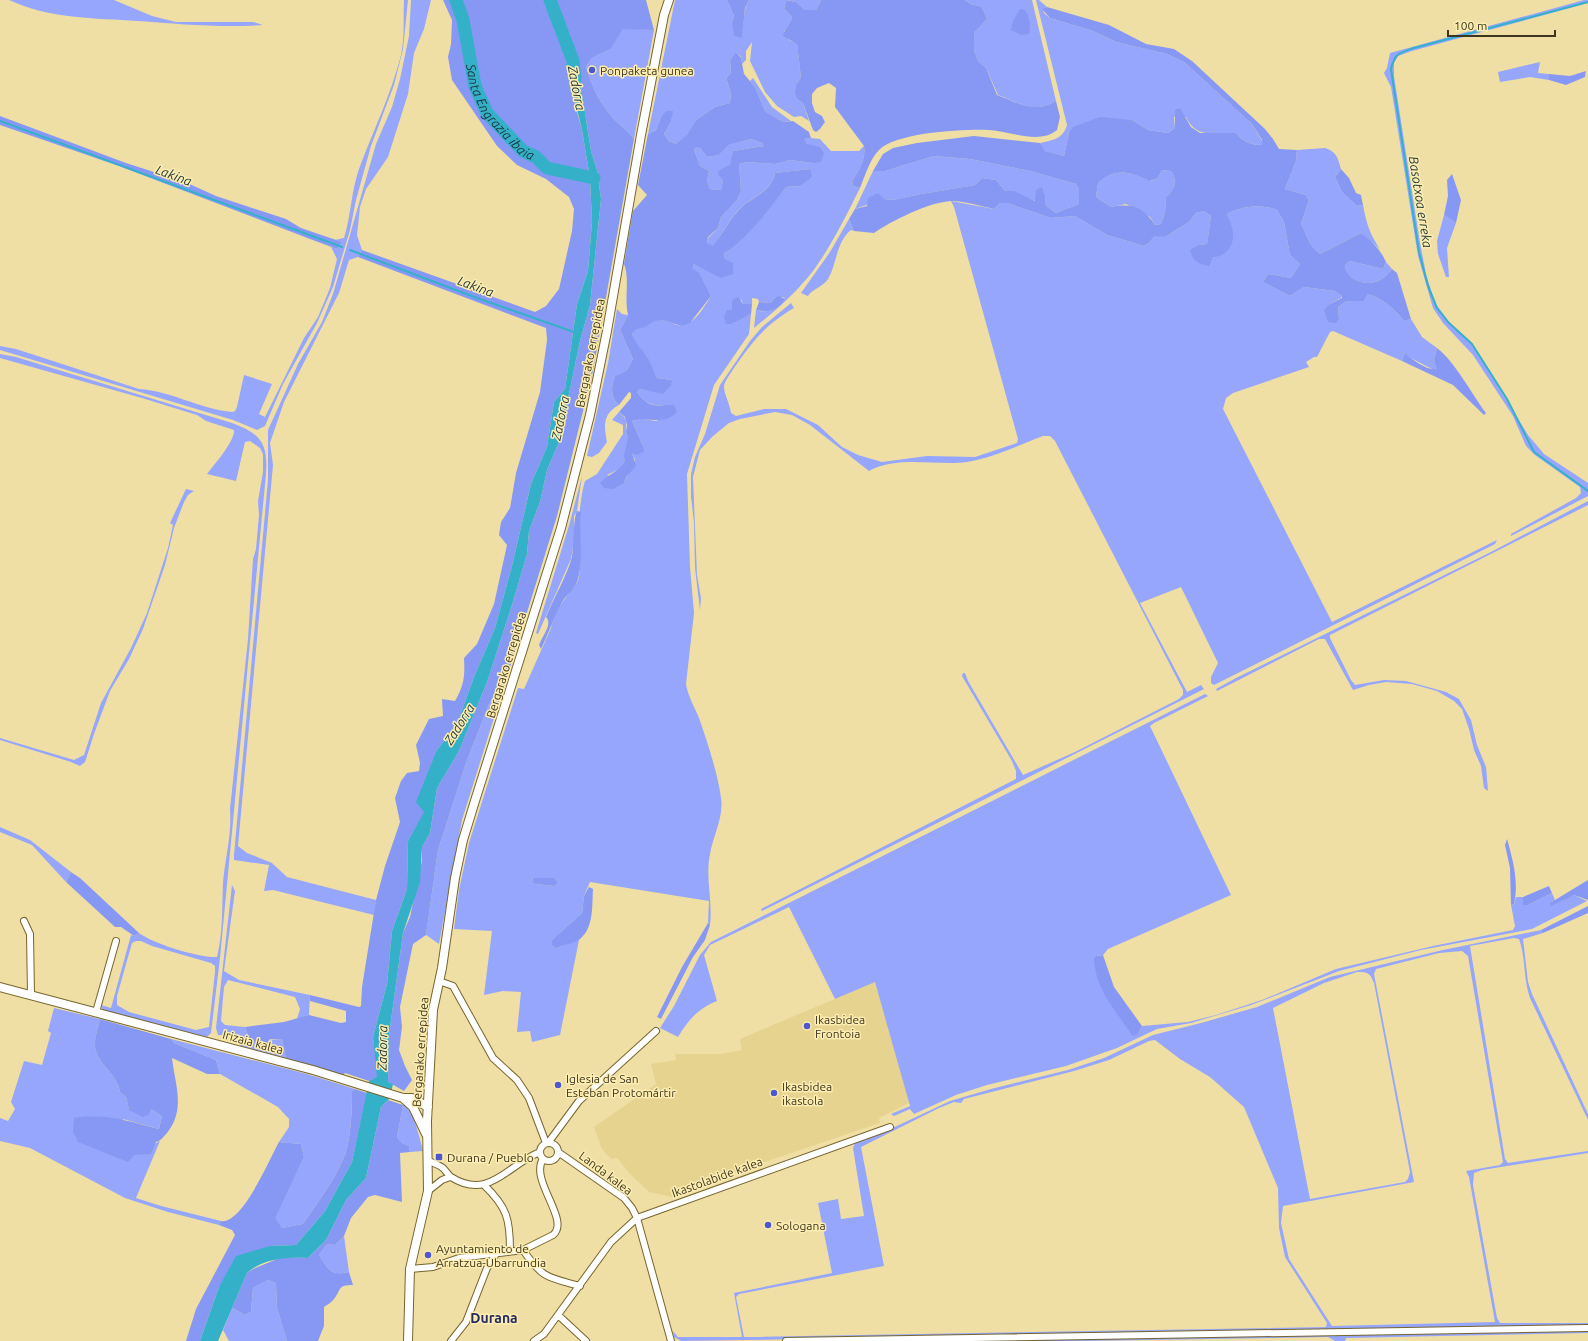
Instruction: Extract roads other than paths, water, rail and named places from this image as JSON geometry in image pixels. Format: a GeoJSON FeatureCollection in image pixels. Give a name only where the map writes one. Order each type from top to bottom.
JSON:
{"type":"FeatureCollection","features":[{"type":"Feature","properties":{"kind":"street","name":"Bergarako errepidea"},"geometry":{"type":"LineString","coordinates":[[408,1341],[410,1269],[428,1191],[429,1161],[427,1138],[433,1010],[455,878],[463,840],[561,528],[590,415],[607,332],[642,127],[664,15],[669,0]]}},
{"type":"Feature","properties":{"kind":"street"},"geometry":{"type":"LineString","coordinates":[[24,921],[30,934],[31,995]]}},
{"type":"Feature","properties":{"kind":"street"},"geometry":{"type":"LineString","coordinates":[[96,1012],[116,941]]}},
{"type":"Feature","properties":{"kind":"street"},"geometry":{"type":"LineString","coordinates":[[439,981],[453,986],[493,1058],[516,1080],[529,1098],[547,1143],[556,1146],[558,1152],[556,1157],[552,1160],[543,1158]]}},
{"type":"Feature","properties":{"kind":"street","name":"Irizaia kalea"},"geometry":{"type":"LineString","coordinates":[[0,987],[343,1079],[428,1107]]}},
{"type":"Feature","properties":{"kind":"street"},"geometry":{"type":"LineString","coordinates":[[429,1161],[443,1169],[450,1177],[473,1187],[484,1185],[540,1152],[542,1146],[547,1143],[579,1101],[656,1031]]}},
{"type":"Feature","properties":{"kind":"street"},"geometry":{"type":"LineString","coordinates":[[427,1138],[415,1103],[425,1095],[429,1085]]}},
{"type":"Feature","properties":{"kind":"street","name":"Ikastolabide kalea"},"geometry":{"type":"LineString","coordinates":[[534,1341],[544,1334],[611,1242],[637,1218],[890,1127]]}},
{"type":"Feature","properties":{"kind":"street"},"geometry":{"type":"LineString","coordinates":[[410,1269],[433,1267],[459,1258],[496,1254],[510,1250],[523,1250],[553,1235],[558,1228],[558,1222],[545,1190],[540,1166],[543,1158],[540,1152]]}},
{"type":"Feature","properties":{"kind":"street","name":"Landa kalea"},"geometry":{"type":"LineString","coordinates":[[558,1152],[624,1198],[632,1208],[637,1218],[671,1341]]}},
{"type":"Feature","properties":{"kind":"street"},"geometry":{"type":"LineString","coordinates":[[428,1191],[442,1180],[450,1177]]}},
{"type":"Feature","properties":{"kind":"street"},"geometry":{"type":"LineString","coordinates":[[484,1185],[499,1199],[507,1216],[510,1230],[510,1250]]}},
{"type":"Feature","properties":{"kind":"street"},"geometry":{"type":"LineString","coordinates":[[523,1250],[533,1265],[544,1276],[580,1286]]}},
{"type":"Feature","properties":{"kind":"street"},"geometry":{"type":"LineString","coordinates":[[451,1341],[466,1322],[487,1268],[496,1254]]}},
{"type":"Feature","properties":{"kind":"street"},"geometry":{"type":"LineString","coordinates":[[558,1315],[586,1341]]}},
{"type":"Feature","properties":{"kind":"street"},"geometry":{"type":"LineString","coordinates":[[786,1341],[1588,1328]]}},
{"type":"Feature","properties":{"kind":"water"},"geometry":{"type":"Polygon","coordinates":[[[577,62],[591,151],[597,170],[601,199],[590,305],[580,341],[559,442],[547,470],[540,502],[529,531],[527,554],[512,605],[487,682],[459,751],[437,788],[430,833],[422,847],[420,882],[403,933],[389,1035],[388,1082],[393,1084],[390,1098],[381,1107],[366,1178],[346,1200],[326,1240],[308,1258],[284,1258],[268,1261],[247,1273],[218,1341],[200,1341],[219,1287],[236,1256],[270,1246],[296,1245],[325,1211],[352,1162],[369,1081],[377,1077],[373,1037],[387,984],[392,931],[407,889],[408,841],[424,812],[416,802],[437,750],[457,724],[474,677],[495,628],[512,566],[531,484],[547,447],[554,402],[565,389],[577,304],[588,271],[592,222],[590,178],[582,130],[566,64],[577,62]]]}},
{"type":"Feature","properties":{"kind":"waterway","name":"Santa Engrazia ibaia"},"geometry":{"type":"LineString","coordinates":[[456,0],[463,20],[475,86],[487,113],[523,151],[536,157],[547,168],[594,178]]}},
{"type":"Feature","properties":{"kind":"waterway","name":"Zadorra"},"geometry":{"type":"LineString","coordinates":[[550,0],[573,61],[575,79]]}},
{"type":"Feature","properties":{"kind":"waterway","name":"Basotxoa erreka"},"geometry":{"type":"LineString","coordinates":[[1588,2],[1414,48],[1398,54],[1391,69],[1419,252],[1428,286],[1437,308],[1448,322],[1472,344],[1507,399],[1534,452],[1588,491]]}},
{"type":"Feature","properties":{"kind":"waterway","name":"Lakina"},"geometry":{"type":"LineString","coordinates":[[0,121],[342,247]]}},
{"type":"Feature","properties":{"kind":"waterway","name":"Lakina"},"geometry":{"type":"LineString","coordinates":[[350,250],[477,298],[574,332]]}},
{"type":"Feature","properties":{"kind":"place","name":"Ponpaketa gunea"},"geometry":{"type":"Point","coordinates":[592,70]}},
{"type":"Feature","properties":{"kind":"place","name":"Ikasbidea Frontoia"},"geometry":{"type":"Point","coordinates":[807,1026]}},
{"type":"Feature","properties":{"kind":"place","name":"Iglesia de San Esteban Protomártir"},"geometry":{"type":"Point","coordinates":[558,1085]}},
{"type":"Feature","properties":{"kind":"place","name":"Ikasbidea ikastola"},"geometry":{"type":"Point","coordinates":[774,1093]}},
{"type":"Feature","properties":{"kind":"place","name":"Durana / Pueblo"},"geometry":{"type":"Point","coordinates":[439,1157]}},
{"type":"Feature","properties":{"kind":"place","name":"Sologana"},"geometry":{"type":"Point","coordinates":[768,1225]}},
{"type":"Feature","properties":{"kind":"place","name":"Ayuntamiento de Arratzua-Ubarrundia"},"geometry":{"type":"Point","coordinates":[428,1255]}},
{"type":"Feature","properties":{"kind":"district","name":"Durana"},"geometry":{"type":"Point","coordinates":[494,1318]}}]}
